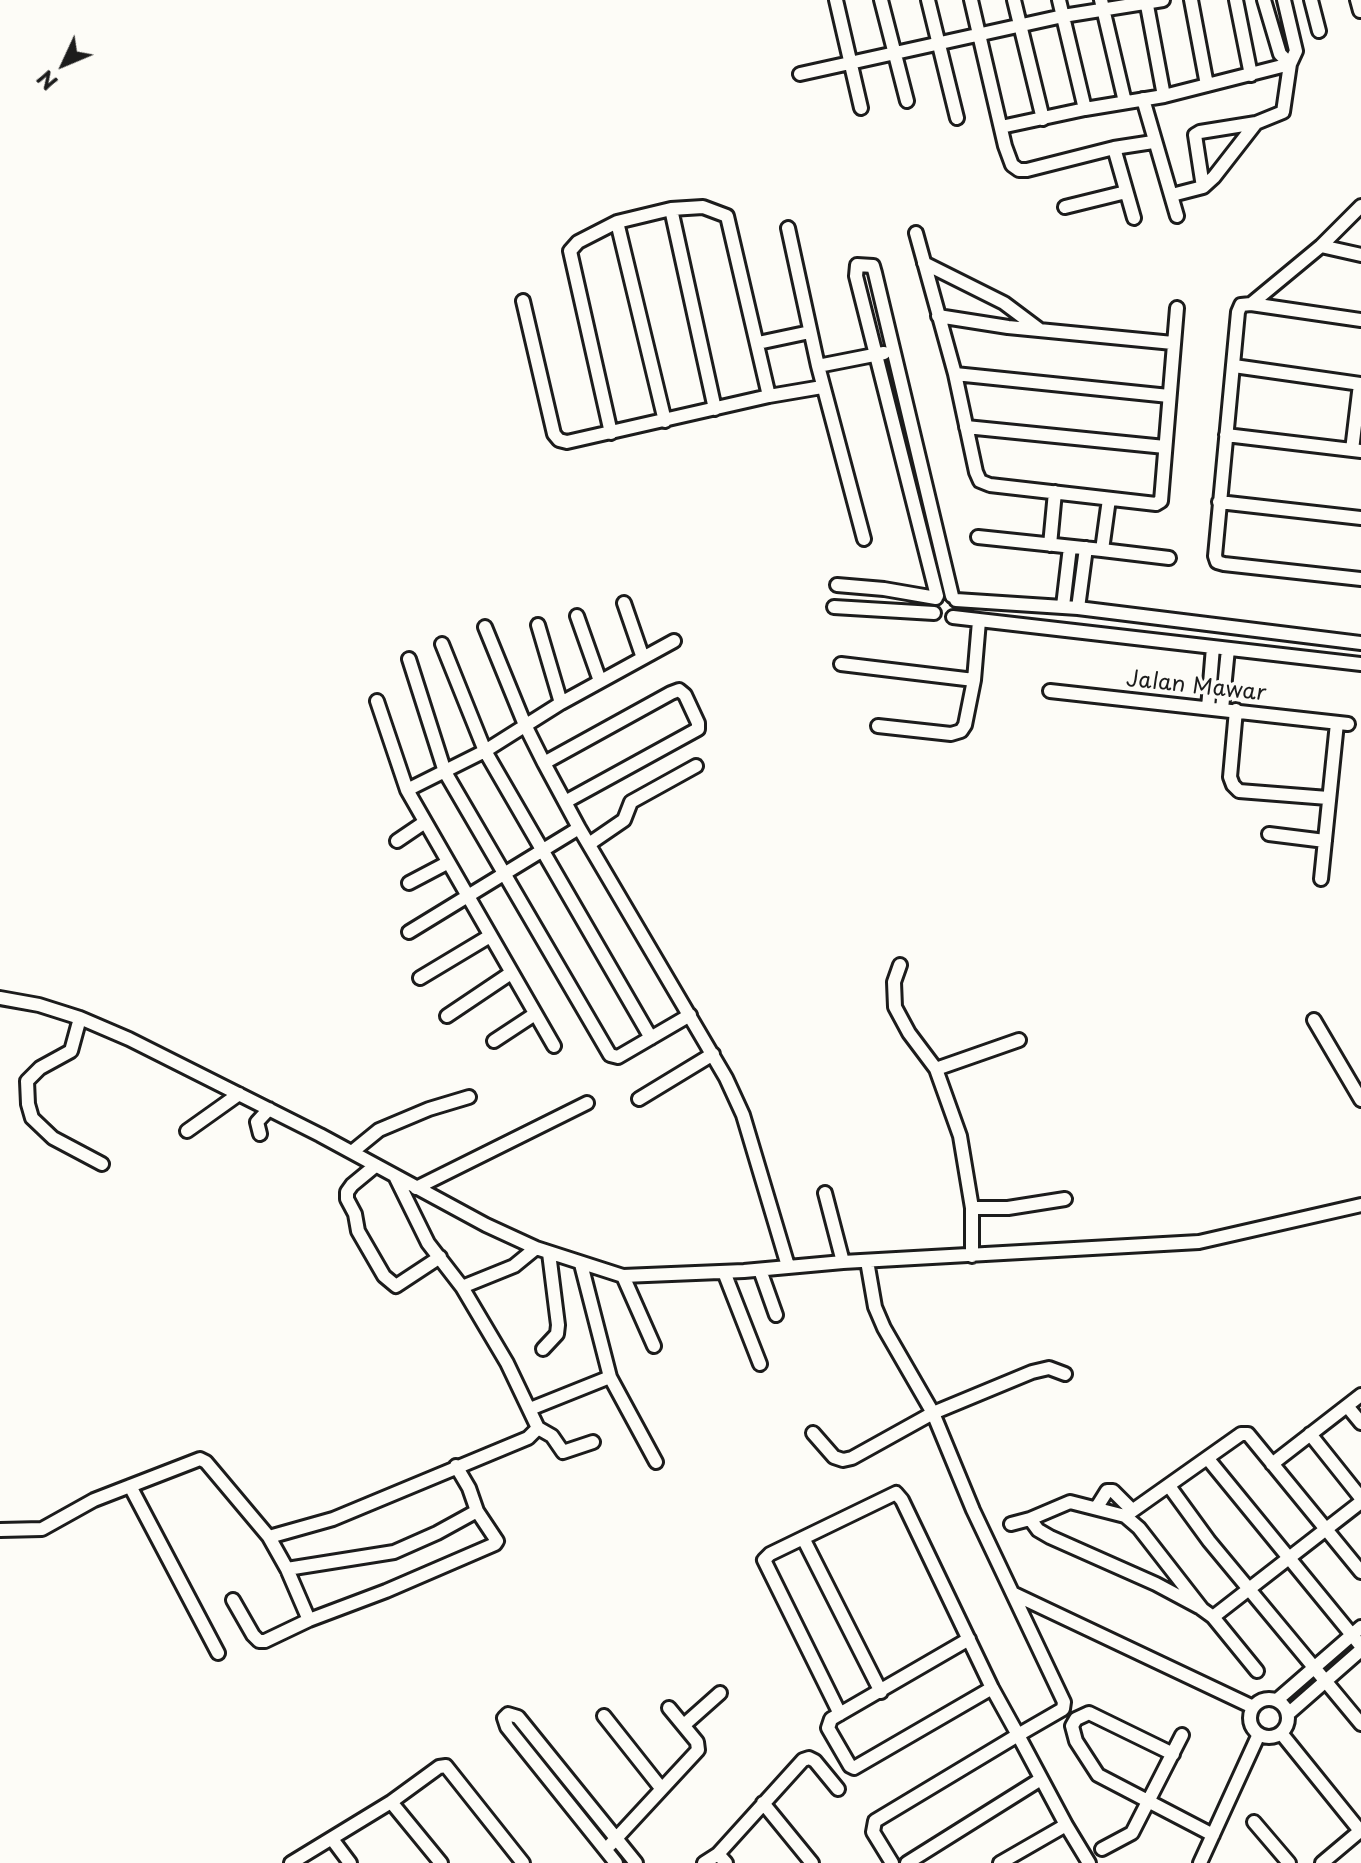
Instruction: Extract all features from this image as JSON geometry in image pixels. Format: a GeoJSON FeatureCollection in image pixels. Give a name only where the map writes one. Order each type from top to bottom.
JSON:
{"type":"FeatureCollection","features":[{"type":"Feature","properties":{"kind":"street"},"geometry":{"type":"LineString","coordinates":[[836,0],[861,108]]}},
{"type":"Feature","properties":{"kind":"street"},"geometry":{"type":"LineString","coordinates":[[881,0],[907,101]]}},
{"type":"Feature","properties":{"kind":"street"},"geometry":{"type":"LineString","coordinates":[[928,0],[957,118]]}},
{"type":"Feature","properties":{"kind":"street"},"geometry":{"type":"LineString","coordinates":[[971,0],[1012,165],[1019,170],[1153,142]]}},
{"type":"Feature","properties":{"kind":"street"},"geometry":{"type":"LineString","coordinates":[[1014,0],[1043,119]]}},
{"type":"Feature","properties":{"kind":"street"},"geometry":{"type":"LineString","coordinates":[[1059,0],[1085,109]]}},
{"type":"Feature","properties":{"kind":"street"},"geometry":{"type":"LineString","coordinates":[[800,74],[979,36],[1102,5],[1163,0]]}},
{"type":"Feature","properties":{"kind":"street"},"geometry":{"type":"LineString","coordinates":[[1191,0],[1207,85]]}},
{"type":"Feature","properties":{"kind":"street"},"geometry":{"type":"LineString","coordinates":[[1236,0],[1251,75]]}},
{"type":"Feature","properties":{"kind":"street"},"geometry":{"type":"LineString","coordinates":[[1264,0],[1280,54],[1290,64]]}},
{"type":"Feature","properties":{"kind":"street"},"geometry":{"type":"LineString","coordinates":[[1203,187],[1195,135],[1256,123],[1283,112],[1290,64],[1296,51],[1284,0]]}},
{"type":"Feature","properties":{"kind":"street"},"geometry":{"type":"LineString","coordinates":[[1311,0],[1319,31]]}},
{"type":"Feature","properties":{"kind":"street"},"geometry":{"type":"LineString","coordinates":[[1357,0],[1360,11]]}},
{"type":"Feature","properties":{"kind":"street"},"geometry":{"type":"LineString","coordinates":[[1146,2],[1164,96]]}},
{"type":"Feature","properties":{"kind":"street"},"geometry":{"type":"LineString","coordinates":[[1102,5],[1125,102]]}},
{"type":"Feature","properties":{"kind":"street"},"geometry":{"type":"LineString","coordinates":[[1001,127],[1164,96],[1290,64]]}},
{"type":"Feature","properties":{"kind":"street"},"geometry":{"type":"LineString","coordinates":[[1143,99],[1177,216]]}},
{"type":"Feature","properties":{"kind":"street"},"geometry":{"type":"LineString","coordinates":[[1172,195],[1203,187],[1256,123]]}},
{"type":"Feature","properties":{"kind":"street"},"geometry":{"type":"LineString","coordinates":[[1114,148],[1134,218]]}},
{"type":"Feature","properties":{"kind":"street"},"geometry":{"type":"LineString","coordinates":[[1065,207],[1126,192]]}},
{"type":"Feature","properties":{"kind":"street"},"geometry":{"type":"LineString","coordinates":[[1251,304],[1321,246],[1361,206]]}},
{"type":"Feature","properties":{"kind":"street"},"geometry":{"type":"LineString","coordinates":[[611,433],[570,251],[578,242],[617,222],[671,209],[703,207],[727,216],[769,396]]}},
{"type":"Feature","properties":{"kind":"street"},"geometry":{"type":"LineString","coordinates":[[671,209],[715,409]]}},
{"type":"Feature","properties":{"kind":"street"},"geometry":{"type":"LineString","coordinates":[[617,222],[665,421]]}},
{"type":"Feature","properties":{"kind":"street"},"geometry":{"type":"LineString","coordinates":[[788,228],[822,387],[864,539]]}},
{"type":"Feature","properties":{"kind":"street"},"geometry":{"type":"LineString","coordinates":[[916,233],[955,374],[976,472],[980,481],[990,485],[1156,504],[1161,501],[1177,308]]}},
{"type":"Feature","properties":{"kind":"street"},"geometry":{"type":"LineString","coordinates":[[1321,246],[1361,255]]}},
{"type":"Feature","properties":{"kind":"street"},"geometry":{"type":"LineString","coordinates":[[924,263],[1004,303],[1040,330]]}},
{"type":"Feature","properties":{"kind":"street"},"geometry":{"type":"LineString","coordinates":[[934,613],[936,597],[856,276],[857,265],[873,266],[958,609],[953,617]]}},
{"type":"Feature","properties":{"kind":"street"},"geometry":{"type":"LineString","coordinates":[[523,301],[556,438],[567,442],[822,387]]}},
{"type":"Feature","properties":{"kind":"street"},"geometry":{"type":"LineString","coordinates":[[1361,320],[1241,305],[1215,556],[1220,563],[1361,579]]}},
{"type":"Feature","properties":{"kind":"street"},"geometry":{"type":"LineString","coordinates":[[938,316],[1008,327],[1173,343]]}},
{"type":"Feature","properties":{"kind":"street"},"geometry":{"type":"LineString","coordinates":[[758,343],[810,332]]}},
{"type":"Feature","properties":{"kind":"street"},"geometry":{"type":"LineString","coordinates":[[818,366],[892,351]]}},
{"type":"Feature","properties":{"kind":"street"},"geometry":{"type":"LineString","coordinates":[[1226,435],[1357,450],[1360,384],[1234,366]]}},
{"type":"Feature","properties":{"kind":"street"},"geometry":{"type":"LineString","coordinates":[[955,374],[1169,396]]}},
{"type":"Feature","properties":{"kind":"street"},"geometry":{"type":"LineString","coordinates":[[966,427],[1165,447]]}},
{"type":"Feature","properties":{"kind":"street"},"geometry":{"type":"LineString","coordinates":[[1050,545],[1055,492]]}},
{"type":"Feature","properties":{"kind":"street"},"geometry":{"type":"LineString","coordinates":[[1102,550],[1109,499]]}},
{"type":"Feature","properties":{"kind":"street"},"geometry":{"type":"LineString","coordinates":[[1219,502],[1361,518]]}},
{"type":"Feature","properties":{"kind":"street"},"geometry":{"type":"LineString","coordinates":[[978,537],[1169,558]]}},
{"type":"Feature","properties":{"kind":"street"},"geometry":{"type":"LineString","coordinates":[[1063,606],[1070,547]]}},
{"type":"Feature","properties":{"kind":"street"},"geometry":{"type":"LineString","coordinates":[[1078,608],[1086,548]]}},
{"type":"Feature","properties":{"kind":"street"},"geometry":{"type":"LineString","coordinates":[[837,585],[936,597],[945,594],[954,598],[1063,606],[1361,643]]}},
{"type":"Feature","properties":{"kind":"street"},"geometry":{"type":"LineString","coordinates":[[624,603],[643,658]]}},
{"type":"Feature","properties":{"kind":"street"},"geometry":{"type":"LineString","coordinates":[[834,607],[934,613],[943,619],[953,617],[1361,664]]}},
{"type":"Feature","properties":{"kind":"street"},"geometry":{"type":"LineString","coordinates":[[577,616],[600,681]]}},
{"type":"Feature","properties":{"kind":"street"},"geometry":{"type":"LineString","coordinates":[[878,726],[957,734],[965,725],[974,680],[979,621]]}},
{"type":"Feature","properties":{"kind":"street"},"geometry":{"type":"LineString","coordinates":[[538,625],[561,703]]}},
{"type":"Feature","properties":{"kind":"street"},"geometry":{"type":"LineString","coordinates":[[485,627],[544,763],[713,1054],[743,1115],[788,1266]]}},
{"type":"Feature","properties":{"kind":"street"},"geometry":{"type":"LineString","coordinates":[[407,790],[485,751],[561,703],[674,641]]}},
{"type":"Feature","properties":{"kind":"street"},"geometry":{"type":"LineString","coordinates":[[442,644],[485,751],[651,1038]]}},
{"type":"Feature","properties":{"kind":"street"},"geometry":{"type":"LineString","coordinates":[[1208,708],[1213,647]]}},
{"type":"Feature","properties":{"kind":"street"},"geometry":{"type":"LineString","coordinates":[[1222,709],[1228,649]]}},
{"type":"Feature","properties":{"kind":"street"},"geometry":{"type":"LineString","coordinates":[[409,659],[445,772],[610,1055],[618,1057],[690,1015]]}},
{"type":"Feature","properties":{"kind":"street"},"geometry":{"type":"LineString","coordinates":[[841,664],[974,680]]}},
{"type":"Feature","properties":{"kind":"street"},"geometry":{"type":"LineString","coordinates":[[544,763],[671,693],[679,690],[685,695],[698,729],[565,802]]}},
{"type":"Feature","properties":{"kind":"street","name":"Jalan Mawar"},"geometry":{"type":"LineString","coordinates":[[1050,691],[1343,724],[1328,798]]}},
{"type":"Feature","properties":{"kind":"street"},"geometry":{"type":"LineString","coordinates":[[377,701],[407,790],[554,1046]]}},
{"type":"Feature","properties":{"kind":"street"},"geometry":{"type":"LineString","coordinates":[[1236,710],[1230,777],[1239,791],[1328,798],[1321,879]]}},
{"type":"Feature","properties":{"kind":"street"},"geometry":{"type":"LineString","coordinates":[[589,844],[624,820],[631,802],[696,766]]}},
{"type":"Feature","properties":{"kind":"street"},"geometry":{"type":"LineString","coordinates":[[397,841],[425,822]]}},
{"type":"Feature","properties":{"kind":"street"},"geometry":{"type":"LineString","coordinates":[[409,932],[579,828]]}},
{"type":"Feature","properties":{"kind":"street"},"geometry":{"type":"LineString","coordinates":[[1269,834],[1325,841]]}},
{"type":"Feature","properties":{"kind":"street"},"geometry":{"type":"LineString","coordinates":[[409,883],[447,863]]}},
{"type":"Feature","properties":{"kind":"street"},"geometry":{"type":"LineString","coordinates":[[420,978],[490,936]]}},
{"type":"Feature","properties":{"kind":"street"},"geometry":{"type":"LineString","coordinates":[[900,965],[894,982],[895,1007],[909,1033],[936,1069],[960,1136],[972,1208],[972,1256]]}},
{"type":"Feature","properties":{"kind":"street"},"geometry":{"type":"LineString","coordinates":[[447,1016],[511,973]]}},
{"type":"Feature","properties":{"kind":"street"},"geometry":{"type":"LineString","coordinates":[[0,998],[39,1005],[80,1018],[129,1039],[352,1152],[396,1178],[543,1250],[623,1276],[1199,1242],[1361,1205]]}},
{"type":"Feature","properties":{"kind":"street"},"geometry":{"type":"LineString","coordinates":[[494,1041],[535,1014]]}},
{"type":"Feature","properties":{"kind":"street"},"geometry":{"type":"LineString","coordinates":[[80,1018],[71,1051],[40,1068],[27,1081],[28,1104],[32,1118],[53,1138],[102,1164]]}},
{"type":"Feature","properties":{"kind":"street"},"geometry":{"type":"LineString","coordinates":[[1314,1020],[1361,1100]]}},
{"type":"Feature","properties":{"kind":"street"},"geometry":{"type":"LineString","coordinates":[[936,1069],[1019,1040]]}},
{"type":"Feature","properties":{"kind":"street"},"geometry":{"type":"LineString","coordinates":[[639,1099],[713,1054]]}},
{"type":"Feature","properties":{"kind":"street"},"geometry":{"type":"LineString","coordinates":[[187,1131],[239,1094]]}},
{"type":"Feature","properties":{"kind":"street"},"geometry":{"type":"LineString","coordinates":[[352,1152],[379,1130],[429,1109],[469,1097]]}},
{"type":"Feature","properties":{"kind":"street"},"geometry":{"type":"LineString","coordinates":[[416,1188],[587,1103]]}},
{"type":"Feature","properties":{"kind":"street"},"geometry":{"type":"LineString","coordinates":[[260,1134],[257,1122],[269,1109]]}},
{"type":"Feature","properties":{"kind":"street"},"geometry":{"type":"LineString","coordinates":[[375,1166],[352,1185],[347,1199],[355,1214],[358,1231],[384,1276],[396,1286],[440,1257]]}},
{"type":"Feature","properties":{"kind":"street"},"geometry":{"type":"LineString","coordinates":[[396,1178],[416,1222],[462,1287],[507,1363],[538,1428],[552,1436],[563,1452],[593,1442]]}},
{"type":"Feature","properties":{"kind":"street"},"geometry":{"type":"LineString","coordinates":[[825,1193],[843,1262]]}},
{"type":"Feature","properties":{"kind":"street"},"geometry":{"type":"LineString","coordinates":[[972,1208],[1008,1208],[1065,1199]]}},
{"type":"Feature","properties":{"kind":"street"},"geometry":{"type":"LineString","coordinates":[[462,1287],[514,1266],[543,1250]]}},
{"type":"Feature","properties":{"kind":"street"},"geometry":{"type":"LineString","coordinates":[[543,1250],[558,1325],[557,1334],[543,1349]]}},
{"type":"Feature","properties":{"kind":"street"},"geometry":{"type":"LineString","coordinates":[[867,1261],[869,1284],[879,1317],[933,1413],[973,1510],[1065,1706],[875,1821],[873,1832],[892,1863]]}},
{"type":"Feature","properties":{"kind":"street"},"geometry":{"type":"LineString","coordinates":[[581,1264],[610,1377],[656,1462]]}},
{"type":"Feature","properties":{"kind":"street"},"geometry":{"type":"LineString","coordinates":[[760,1270],[776,1315]]}},
{"type":"Feature","properties":{"kind":"street"},"geometry":{"type":"LineString","coordinates":[[724,1272],[760,1364]]}},
{"type":"Feature","properties":{"kind":"street"},"geometry":{"type":"LineString","coordinates":[[623,1276],[654,1346]]}},
{"type":"Feature","properties":{"kind":"street"},"geometry":{"type":"LineString","coordinates":[[813,1433],[824,1448],[843,1460],[852,1458],[933,1413],[1041,1369],[1049,1368],[1065,1374]]}},
{"type":"Feature","properties":{"kind":"street"},"geometry":{"type":"LineString","coordinates":[[530,1409],[610,1377]]}},
{"type":"Feature","properties":{"kind":"street"},"geometry":{"type":"LineString","coordinates":[[1272,1464],[1361,1395]]}},
{"type":"Feature","properties":{"kind":"street"},"geometry":{"type":"LineString","coordinates":[[1347,1406],[1361,1423]]}},
{"type":"Feature","properties":{"kind":"street"},"geometry":{"type":"LineString","coordinates":[[269,1537],[333,1519],[528,1438],[538,1428]]}},
{"type":"Feature","properties":{"kind":"street"},"geometry":{"type":"LineString","coordinates":[[1011,1524],[1070,1502],[1128,1513],[1241,1434],[1248,1434],[1361,1572]]}},
{"type":"Feature","properties":{"kind":"street"},"geometry":{"type":"LineString","coordinates":[[1213,1617],[1361,1500],[1310,1434]]}},
{"type":"Feature","properties":{"kind":"street"},"geometry":{"type":"LineString","coordinates":[[0,1530],[42,1529],[94,1500],[200,1459],[206,1462],[269,1537],[309,1620]]}},
{"type":"Feature","properties":{"kind":"street"},"geometry":{"type":"LineString","coordinates":[[1208,1459],[1289,1558],[1356,1630],[1361,1648],[1288,1714],[1287,1724],[1281,1733],[1268,1737],[1259,1734],[1250,1722],[1253,1707],[1266,1699],[1277,1700],[1356,1630]]}},
{"type":"Feature","properties":{"kind":"street"},"geometry":{"type":"LineString","coordinates":[[233,1600],[259,1641],[265,1641],[495,1544],[497,1541],[477,1511],[469,1488],[456,1466]]}},
{"type":"Feature","properties":{"kind":"street"},"geometry":{"type":"LineString","coordinates":[[130,1486],[218,1653]]}},
{"type":"Feature","properties":{"kind":"street"},"geometry":{"type":"LineString","coordinates":[[1169,1486],[1249,1590],[1361,1724]]}},
{"type":"Feature","properties":{"kind":"street"},"geometry":{"type":"LineString","coordinates":[[1097,1507],[1107,1491],[1113,1491],[1202,1609]]}},
{"type":"Feature","properties":{"kind":"street"},"geometry":{"type":"LineString","coordinates":[[840,1714],[764,1560],[770,1554],[896,1493],[992,1688],[1089,1863]]}},
{"type":"Feature","properties":{"kind":"street"},"geometry":{"type":"LineString","coordinates":[[287,1569],[394,1552],[477,1511]]}},
{"type":"Feature","properties":{"kind":"street"},"geometry":{"type":"LineString","coordinates":[[1030,1519],[1038,1530],[1050,1537],[1156,1584],[1202,1609],[1213,1617],[1257,1671]]}},
{"type":"Feature","properties":{"kind":"street"},"geometry":{"type":"LineString","coordinates":[[803,1538],[881,1692]]}},
{"type":"Feature","properties":{"kind":"street"},"geometry":{"type":"LineString","coordinates":[[1014,1594],[1253,1707]]}},
{"type":"Feature","properties":{"kind":"street"},"geometry":{"type":"LineString","coordinates":[[969,1639],[831,1719],[828,1728],[854,1768],[992,1688]]}},
{"type":"Feature","properties":{"kind":"street"},"geometry":{"type":"LineString","coordinates":[[684,1725],[720,1693]]}},
{"type":"Feature","properties":{"kind":"street"},"geometry":{"type":"LineString","coordinates":[[1277,1700],[1288,1714]]}},
{"type":"Feature","properties":{"kind":"street"},"geometry":{"type":"LineString","coordinates":[[605,1849],[617,1840],[699,1747],[669,1708]]}},
{"type":"Feature","properties":{"kind":"street"},"geometry":{"type":"LineString","coordinates":[[1173,1754],[1089,1713],[1076,1719],[1072,1726],[1076,1741],[1098,1775],[1213,1835]]}},
{"type":"Feature","properties":{"kind":"street"},"geometry":{"type":"LineString","coordinates":[[616,1863],[507,1727],[504,1718],[508,1714],[518,1717],[636,1863]]}},
{"type":"Feature","properties":{"kind":"street"},"geometry":{"type":"LineString","coordinates":[[604,1716],[661,1788]]}},
{"type":"Feature","properties":{"kind":"street"},"geometry":{"type":"LineString","coordinates":[[1281,1733],[1361,1832],[1322,1863]]}},
{"type":"Feature","properties":{"kind":"street"},"geometry":{"type":"LineString","coordinates":[[1200,1863],[1259,1734]]}},
{"type":"Feature","properties":{"kind":"street"},"geometry":{"type":"LineString","coordinates":[[1102,1849],[1132,1833],[1182,1735]]}},
{"type":"Feature","properties":{"kind":"street"},"geometry":{"type":"LineString","coordinates":[[704,1863],[722,1858],[763,1803],[797,1765],[809,1758],[838,1789]]}},
{"type":"Feature","properties":{"kind":"street"},"geometry":{"type":"LineString","coordinates":[[291,1863],[391,1802],[439,1767],[446,1766],[523,1863]]}},
{"type":"Feature","properties":{"kind":"street"},"geometry":{"type":"LineString","coordinates":[[907,1863],[1041,1779]]}},
{"type":"Feature","properties":{"kind":"street"},"geometry":{"type":"LineString","coordinates":[[391,1802],[441,1863]]}},
{"type":"Feature","properties":{"kind":"street"},"geometry":{"type":"LineString","coordinates":[[763,1803],[812,1863]]}},
{"type":"Feature","properties":{"kind":"street"},"geometry":{"type":"LineString","coordinates":[[1254,1822],[1289,1863]]}},
{"type":"Feature","properties":{"kind":"street"},"geometry":{"type":"LineString","coordinates":[[1000,1863],[1066,1825]]}},
{"type":"Feature","properties":{"kind":"street"},"geometry":{"type":"LineString","coordinates":[[332,1839],[350,1863]]}}]}
